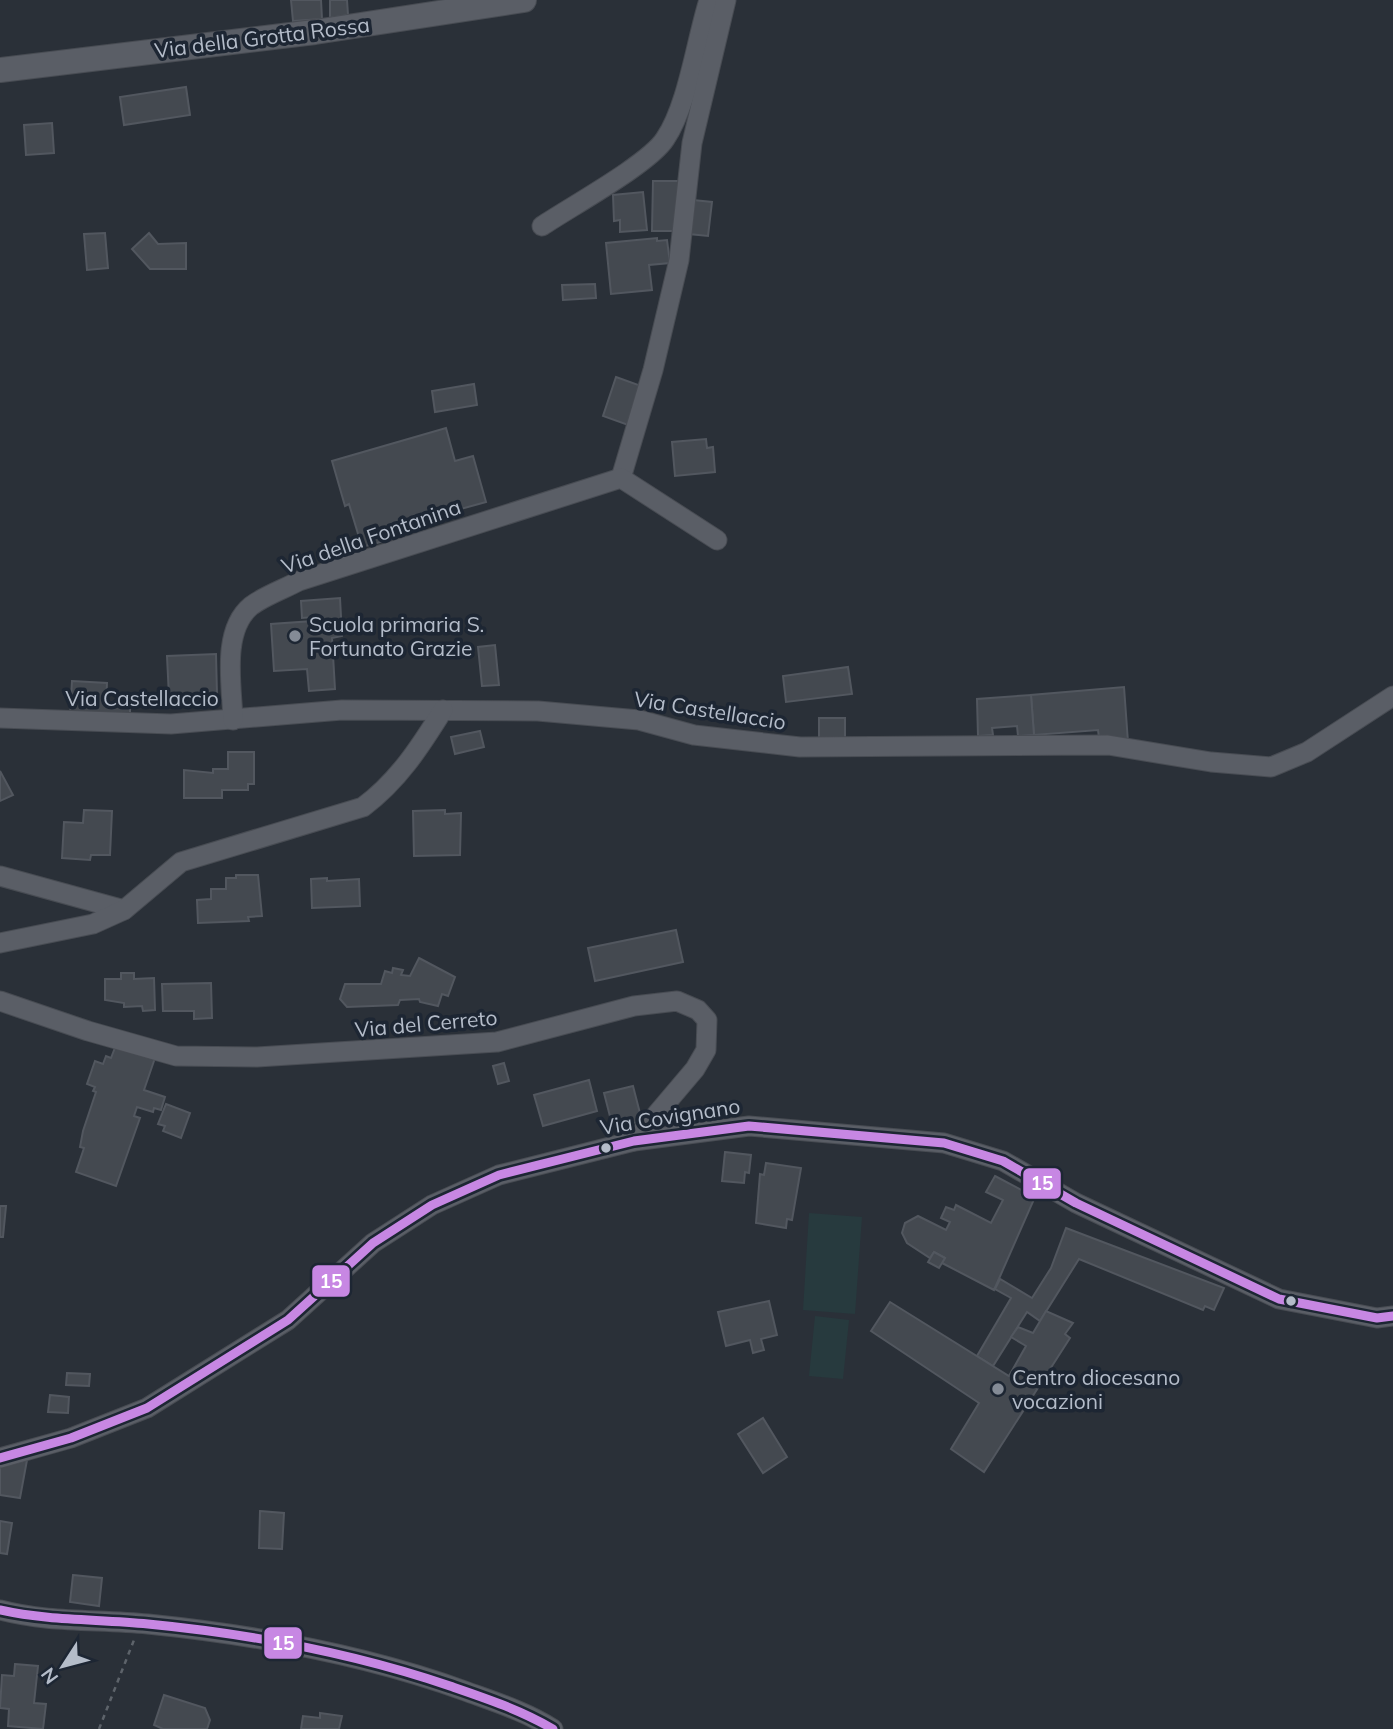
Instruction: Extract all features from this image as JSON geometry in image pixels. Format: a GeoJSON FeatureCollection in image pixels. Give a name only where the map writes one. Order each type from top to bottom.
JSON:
{"type":"FeatureCollection","features":[{"type":"Feature","properties":{"kind":"street","name":"Via della Grotta Rossa"},"geometry":{"type":"LineString","coordinates":[[0,70],[314,32],[524,0]]}},
{"type":"Feature","properties":{"kind":"street"},"geometry":{"type":"LineString","coordinates":[[542,226],[649,156],[664,141],[676,118],[709,0]]}},
{"type":"Feature","properties":{"kind":"street"},"geometry":{"type":"LineString","coordinates":[[717,540],[697,524],[621,478],[653,370],[679,260],[692,143],[726,0]]}},
{"type":"Feature","properties":{"kind":"street","name":"Via della Fontanina"},"geometry":{"type":"LineString","coordinates":[[233,720],[232,642],[238,623],[251,607],[299,581],[621,478]]}},
{"type":"Feature","properties":{"kind":"street","name":"Via Castellaccio"},"geometry":{"type":"LineString","coordinates":[[0,718],[171,724],[342,710],[538,711],[639,720],[694,735],[800,747],[1108,746],[1211,762],[1271,767],[1307,752],[1393,696]]}},
{"type":"Feature","properties":{"kind":"street"},"geometry":{"type":"LineString","coordinates":[[0,943],[93,924],[124,910],[181,862],[363,807],[385,791],[416,753],[443,710]]}},
{"type":"Feature","properties":{"kind":"street"},"geometry":{"type":"LineString","coordinates":[[0,876],[124,910]]}},
{"type":"Feature","properties":{"kind":"street","name":"Via del Cerreto"},"geometry":{"type":"LineString","coordinates":[[0,1001],[88,1031],[176,1056],[257,1057],[497,1042],[634,1006],[677,1001],[698,1010],[707,1020],[706,1050],[695,1069],[634,1141]]}},
{"type":"Feature","properties":{"kind":"street","name":"Via Covignano"},"geometry":{"type":"LineString","coordinates":[[0,1458],[71,1438],[146,1408],[288,1320],[373,1243],[432,1205],[499,1175],[634,1141],[749,1126],[944,1143],[1003,1161],[1076,1203],[1279,1299],[1377,1318],[1393,1316]]}},
{"type":"Feature","properties":{"kind":"street"},"geometry":{"type":"LineString","coordinates":[[1353,1312],[1393,1301]]}},
{"type":"Feature","properties":{"kind":"street"},"geometry":{"type":"LineString","coordinates":[[0,1610],[24,1617],[211,1631],[330,1652],[428,1677],[503,1705],[553,1729]]}},
{"type":"Feature","properties":{"kind":"path"},"geometry":{"type":"LineString","coordinates":[[99,1729],[140,1624]]}},
{"type":"Feature","properties":{"kind":"green space"},"geometry":{"type":"Polygon","coordinates":[[[809,1213],[862,1217],[855,1314],[803,1310],[809,1213]]]}},
{"type":"Feature","properties":{"kind":"green space"},"geometry":{"type":"Polygon","coordinates":[[[815,1316],[849,1320],[843,1379],[809,1376],[815,1316]]]}},
{"type":"Feature","properties":{"kind":"building"},"geometry":{"type":"Polygon","coordinates":[[[291,0],[321,0],[322,19],[293,21],[291,0]]]}},
{"type":"Feature","properties":{"kind":"building"},"geometry":{"type":"Polygon","coordinates":[[[330,0],[347,0],[348,15],[330,18],[330,0]]]}},
{"type":"Feature","properties":{"kind":"building"},"geometry":{"type":"Polygon","coordinates":[[[186,87],[190,115],[124,125],[120,97],[186,87]]]}},
{"type":"Feature","properties":{"kind":"building"},"geometry":{"type":"Polygon","coordinates":[[[52,123],[54,153],[26,155],[24,125],[52,123]]]}},
{"type":"Feature","properties":{"kind":"building"},"geometry":{"type":"Polygon","coordinates":[[[653,181],[680,181],[676,231],[652,231],[653,181]]]}},
{"type":"Feature","properties":{"kind":"building"},"geometry":{"type":"Polygon","coordinates":[[[643,192],[647,230],[620,232],[620,220],[614,221],[613,195],[643,192]]]}},
{"type":"Feature","properties":{"kind":"building"},"geometry":{"type":"Polygon","coordinates":[[[693,200],[712,202],[708,236],[689,234],[693,200]]]}},
{"type":"Feature","properties":{"kind":"building"},"geometry":{"type":"Polygon","coordinates":[[[105,233],[108,268],[87,270],[84,234],[105,233]]]}},
{"type":"Feature","properties":{"kind":"building"},"geometry":{"type":"Polygon","coordinates":[[[149,233],[158,244],[186,243],[186,269],[150,269],[132,249],[149,233]]]}},
{"type":"Feature","properties":{"kind":"building"},"geometry":{"type":"Polygon","coordinates":[[[657,238],[657,241],[667,240],[670,263],[649,265],[652,290],[611,294],[606,243],[657,238]]]}},
{"type":"Feature","properties":{"kind":"building"},"geometry":{"type":"Polygon","coordinates":[[[595,284],[596,298],[563,300],[562,285],[595,284]]]}},
{"type":"Feature","properties":{"kind":"building"},"geometry":{"type":"Polygon","coordinates":[[[616,377],[644,387],[631,426],[603,416],[616,377]]]}},
{"type":"Feature","properties":{"kind":"building"},"geometry":{"type":"Polygon","coordinates":[[[474,384],[477,405],[435,412],[432,391],[474,384]]]}},
{"type":"Feature","properties":{"kind":"building"},"geometry":{"type":"Polygon","coordinates":[[[446,428],[455,461],[473,456],[486,502],[392,528],[395,538],[362,547],[349,504],[345,506],[332,461],[446,428]]]}},
{"type":"Feature","properties":{"kind":"building"},"geometry":{"type":"Polygon","coordinates":[[[706,439],[707,448],[713,447],[715,472],[675,476],[672,442],[706,439]]]}},
{"type":"Feature","properties":{"kind":"building"},"geometry":{"type":"Polygon","coordinates":[[[340,598],[342,636],[332,638],[335,689],[309,691],[307,669],[274,671],[271,624],[313,621],[313,617],[302,618],[301,601],[340,598]]]}},
{"type":"Feature","properties":{"kind":"building"},"geometry":{"type":"Polygon","coordinates":[[[495,645],[499,685],[482,686],[478,647],[495,645]]]}},
{"type":"Feature","properties":{"kind":"building"},"geometry":{"type":"Polygon","coordinates":[[[216,654],[217,695],[169,697],[167,656],[216,654]]]}},
{"type":"Feature","properties":{"kind":"building"},"geometry":{"type":"Polygon","coordinates":[[[848,667],[852,694],[786,702],[783,676],[848,667]]]}},
{"type":"Feature","properties":{"kind":"building"},"geometry":{"type":"Polygon","coordinates":[[[72,681],[107,683],[106,704],[130,705],[130,718],[70,715],[72,681]]]}},
{"type":"Feature","properties":{"kind":"building"},"geometry":{"type":"Polygon","coordinates":[[[1124,687],[1128,742],[1099,738],[1098,730],[1034,735],[1031,695],[1124,687]]]}},
{"type":"Feature","properties":{"kind":"building"},"geometry":{"type":"Polygon","coordinates":[[[1031,695],[1034,735],[1018,736],[1017,726],[992,728],[993,735],[978,736],[977,699],[1031,695]]]}},
{"type":"Feature","properties":{"kind":"building"},"geometry":{"type":"Polygon","coordinates":[[[819,718],[845,718],[845,738],[819,738],[819,718]]]}},
{"type":"Feature","properties":{"kind":"building"},"geometry":{"type":"Polygon","coordinates":[[[480,731],[484,747],[455,754],[451,737],[480,731]]]}},
{"type":"Feature","properties":{"kind":"building"},"geometry":{"type":"Polygon","coordinates":[[[228,752],[254,752],[254,784],[248,784],[248,790],[222,790],[222,798],[184,798],[184,770],[213,773],[213,769],[228,769],[228,752]]]}},
{"type":"Feature","properties":{"kind":"building"},"geometry":{"type":"Polygon","coordinates":[[[0,771],[13,795],[0,801],[0,771]]]}},
{"type":"Feature","properties":{"kind":"building"},"geometry":{"type":"Polygon","coordinates":[[[84,810],[112,811],[110,855],[91,855],[90,860],[62,858],[64,822],[83,823],[84,810]]]}},
{"type":"Feature","properties":{"kind":"building"},"geometry":{"type":"Polygon","coordinates":[[[445,810],[445,814],[461,813],[460,855],[414,856],[413,811],[445,810]]]}},
{"type":"Feature","properties":{"kind":"building"},"geometry":{"type":"Polygon","coordinates":[[[236,875],[258,875],[262,916],[248,917],[249,921],[198,923],[197,900],[211,899],[211,889],[226,889],[226,878],[236,878],[236,875]]]}},
{"type":"Feature","properties":{"kind":"building"},"geometry":{"type":"Polygon","coordinates":[[[327,878],[327,881],[359,879],[360,906],[312,908],[311,879],[327,878]]]}},
{"type":"Feature","properties":{"kind":"building"},"geometry":{"type":"Polygon","coordinates":[[[676,930],[683,962],[595,981],[588,948],[676,930]]]}},
{"type":"Feature","properties":{"kind":"building"},"geometry":{"type":"Polygon","coordinates":[[[419,958],[455,977],[448,996],[442,994],[438,1006],[420,1002],[419,999],[400,1000],[398,1005],[347,1007],[340,999],[345,984],[381,984],[385,971],[392,973],[393,968],[403,970],[401,975],[410,976],[419,958]]]}},
{"type":"Feature","properties":{"kind":"building"},"geometry":{"type":"Polygon","coordinates":[[[121,973],[134,973],[134,979],[154,978],[155,1010],[143,1011],[142,1006],[124,1007],[124,1003],[105,1000],[105,979],[121,979],[121,973]]]}},
{"type":"Feature","properties":{"kind":"building"},"geometry":{"type":"Polygon","coordinates":[[[211,983],[212,1018],[194,1019],[194,1011],[163,1011],[162,984],[211,983]]]}},
{"type":"Feature","properties":{"kind":"building"},"geometry":{"type":"Polygon","coordinates":[[[116,1045],[155,1058],[144,1090],[165,1097],[161,1110],[154,1108],[153,1112],[137,1107],[134,1116],[140,1118],[116,1186],[76,1172],[84,1148],[80,1147],[83,1131],[96,1092],[93,1091],[95,1087],[87,1084],[95,1061],[103,1064],[106,1056],[111,1058],[116,1045]]]}},
{"type":"Feature","properties":{"kind":"building"},"geometry":{"type":"Polygon","coordinates":[[[504,1063],[509,1081],[498,1084],[493,1066],[504,1063]]]}},
{"type":"Feature","properties":{"kind":"building"},"geometry":{"type":"Polygon","coordinates":[[[589,1080],[597,1111],[543,1126],[534,1095],[589,1080]]]}},
{"type":"Feature","properties":{"kind":"building"},"geometry":{"type":"Polygon","coordinates":[[[633,1086],[642,1121],[613,1128],[604,1093],[633,1086]]]}},
{"type":"Feature","properties":{"kind":"building"},"geometry":{"type":"Polygon","coordinates":[[[166,1104],[190,1113],[181,1138],[163,1131],[165,1126],[158,1124],[166,1104]]]}},
{"type":"Feature","properties":{"kind":"building"},"geometry":{"type":"Polygon","coordinates":[[[725,1152],[751,1155],[749,1173],[745,1172],[744,1183],[722,1181],[725,1152]]]}},
{"type":"Feature","properties":{"kind":"building"},"geometry":{"type":"Polygon","coordinates":[[[766,1163],[801,1168],[792,1220],[787,1219],[786,1228],[756,1223],[760,1174],[764,1175],[766,1163]]]}},
{"type":"Feature","properties":{"kind":"building"},"geometry":{"type":"Polygon","coordinates":[[[995,1176],[1035,1197],[994,1290],[942,1263],[945,1258],[934,1252],[930,1258],[907,1243],[902,1233],[905,1223],[918,1216],[946,1230],[950,1222],[941,1218],[946,1207],[954,1210],[956,1205],[991,1223],[1003,1200],[986,1192],[995,1176]]]}},
{"type":"Feature","properties":{"kind":"building"},"geometry":{"type":"Polygon","coordinates":[[[0,1206],[6,1206],[3,1237],[0,1237],[0,1206]]]}},
{"type":"Feature","properties":{"kind":"building"},"geometry":{"type":"Polygon","coordinates":[[[1066,1228],[1224,1288],[1214,1310],[1205,1306],[1203,1310],[1079,1259],[1040,1321],[1027,1312],[993,1366],[977,1356],[1011,1298],[995,1289],[1000,1279],[1032,1298],[1051,1268],[1066,1228]]]}},
{"type":"Feature","properties":{"kind":"building"},"geometry":{"type":"Polygon","coordinates":[[[934,1252],[945,1258],[939,1268],[928,1262],[934,1252]]]}},
{"type":"Feature","properties":{"kind":"building"},"geometry":{"type":"Polygon","coordinates":[[[769,1301],[777,1335],[761,1339],[764,1350],[753,1353],[750,1340],[726,1346],[718,1312],[769,1301]]]}},
{"type":"Feature","properties":{"kind":"building","name":"Centro diocesano vocazioni"},"geometry":{"type":"Polygon","coordinates":[[[890,1302],[1009,1376],[1026,1346],[1011,1337],[1018,1327],[1033,1333],[1046,1311],[1073,1323],[1065,1334],[1070,1338],[984,1472],[951,1449],[979,1403],[871,1331],[890,1302]]]}},
{"type":"Feature","properties":{"kind":"building"},"geometry":{"type":"Polygon","coordinates":[[[67,1373],[90,1374],[89,1386],[66,1385],[67,1373]]]}},
{"type":"Feature","properties":{"kind":"building"},"geometry":{"type":"Polygon","coordinates":[[[50,1395],[69,1397],[68,1413],[48,1412],[50,1395]]]}},
{"type":"Feature","properties":{"kind":"building"},"geometry":{"type":"Polygon","coordinates":[[[763,1418],[787,1457],[763,1473],[738,1434],[763,1418]]]}},
{"type":"Feature","properties":{"kind":"building"},"geometry":{"type":"Polygon","coordinates":[[[27,1460],[20,1498],[0,1495],[0,1467],[27,1460]]]}},
{"type":"Feature","properties":{"kind":"building"},"geometry":{"type":"Polygon","coordinates":[[[260,1511],[284,1513],[282,1549],[259,1548],[260,1511]]]}},
{"type":"Feature","properties":{"kind":"building"},"geometry":{"type":"Polygon","coordinates":[[[0,1521],[12,1523],[7,1554],[0,1553],[0,1521]]]}},
{"type":"Feature","properties":{"kind":"building"},"geometry":{"type":"Polygon","coordinates":[[[73,1575],[102,1578],[99,1606],[70,1602],[73,1575]]]}},
{"type":"Feature","properties":{"kind":"building"},"geometry":{"type":"Polygon","coordinates":[[[15,1664],[38,1666],[34,1703],[46,1704],[43,1729],[8,1726],[9,1709],[0,1708],[2,1675],[14,1676],[15,1664]]]}},
{"type":"Feature","properties":{"kind":"building"},"geometry":{"type":"Polygon","coordinates":[[[164,1695],[205,1708],[210,1720],[207,1729],[163,1729],[154,1725],[164,1695]]]}},
{"type":"Feature","properties":{"kind":"building"},"geometry":{"type":"Polygon","coordinates":[[[320,1713],[342,1716],[339,1729],[301,1729],[303,1716],[320,1718],[320,1713]]]}},
{"type":"Feature","properties":{"kind":"transit line","name":"15"},"geometry":{"type":"LineString","coordinates":[[0,1458],[71,1438],[147,1408],[288,1320],[373,1243],[432,1205],[499,1175],[634,1141],[749,1126],[944,1143],[1003,1161],[1076,1203],[1279,1299],[1377,1318],[1393,1316]]}},
{"type":"Feature","properties":{"kind":"transit line","name":"15"},"geometry":{"type":"LineString","coordinates":[[0,1610],[55,1618],[187,1628],[301,1646],[450,1686],[516,1710],[553,1729]]}},
{"type":"Feature","properties":{"kind":"place","name":"Scuola primaria S. Fortunato Grazie"},"geometry":{"type":"Point","coordinates":[295,636]}},
{"type":"Feature","properties":{"kind":"place","name":"Centro diocesano vocazioni"},"geometry":{"type":"Point","coordinates":[998,1389]}}]}
